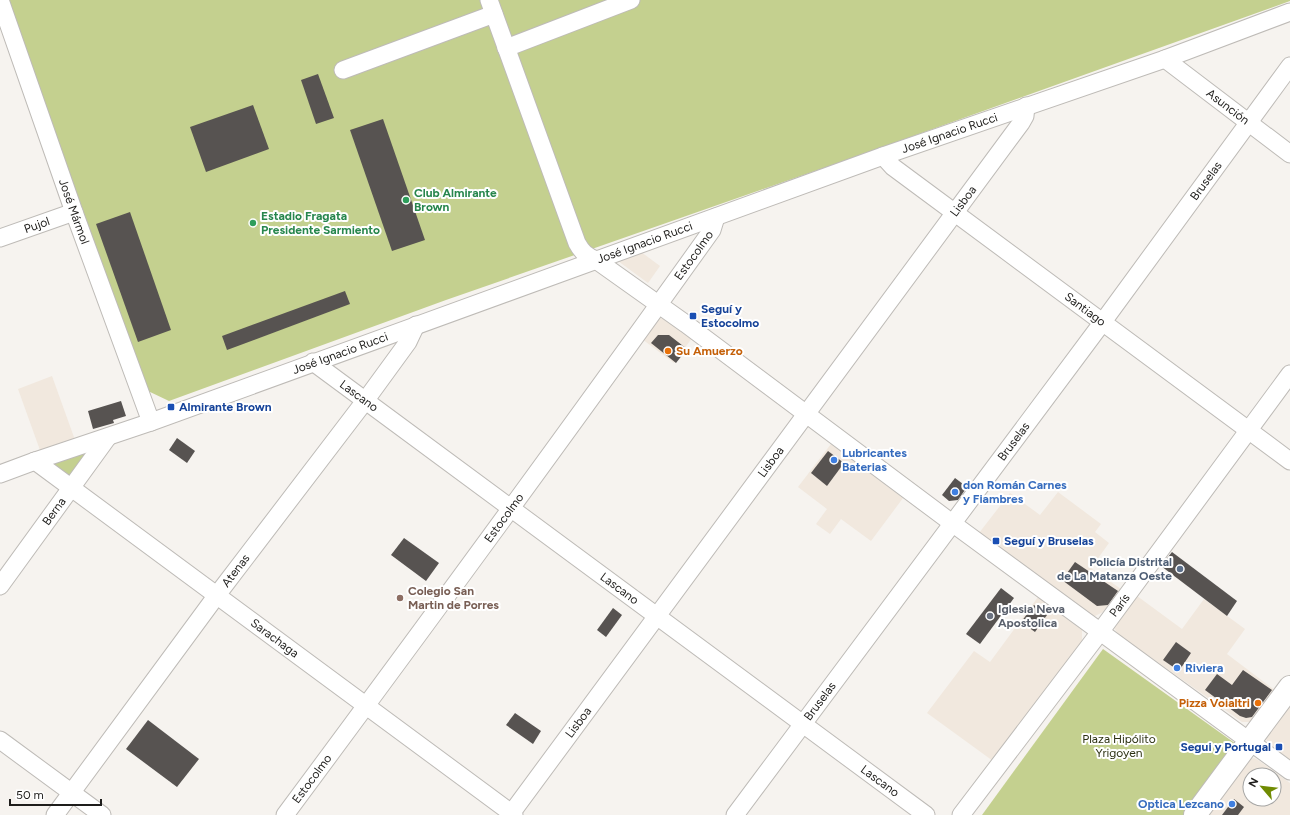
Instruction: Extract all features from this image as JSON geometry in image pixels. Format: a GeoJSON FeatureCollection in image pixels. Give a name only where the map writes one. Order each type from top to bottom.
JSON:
{"type":"FeatureCollection","features":[{"type":"Feature","properties":{"kind":"main road"},"geometry":{"type":"LineString","coordinates":[[1195,815],[1290,686]]}},
{"type":"Feature","properties":{"kind":"street"},"geometry":{"type":"LineString","coordinates":[[506,48],[631,0]]}},
{"type":"Feature","properties":{"kind":"street","name":"José Mármol"},"geometry":{"type":"LineString","coordinates":[[1,4],[74,212],[151,422]]}},
{"type":"Feature","properties":{"kind":"street"},"geometry":{"type":"LineString","coordinates":[[343,70],[492,7],[577,243],[586,257],[596,260],[659,304],[952,523],[1250,740],[1290,771]]}},
{"type":"Feature","properties":{"kind":"street","name":"José Ignacio Rucci"},"geometry":{"type":"LineString","coordinates":[[0,474],[151,422],[883,156],[1165,59],[1290,12]]}},
{"type":"Feature","properties":{"kind":"street","name":"Asunción"},"geometry":{"type":"LineString","coordinates":[[1165,59],[1290,154]]}},
{"type":"Feature","properties":{"kind":"street","name":"Bruselas"},"geometry":{"type":"LineString","coordinates":[[735,815],[1102,323],[1290,66]]}},
{"type":"Feature","properties":{"kind":"street","name":"Lisboa"},"geometry":{"type":"LineString","coordinates":[[512,814],[656,616],[956,213],[1021,123],[1025,116],[1026,106]]}},
{"type":"Feature","properties":{"kind":"street","name":"Santiago"},"geometry":{"type":"LineString","coordinates":[[883,156],[893,167],[1290,461]]}},
{"type":"Feature","properties":{"kind":"street","name":"Pujol"},"geometry":{"type":"LineString","coordinates":[[0,238],[74,212]]}},
{"type":"Feature","properties":{"kind":"street","name":"Estocolmo"},"geometry":{"type":"LineString","coordinates":[[285,815],[512,509],[712,230],[716,217]]}},
{"type":"Feature","properties":{"kind":"street","name":"Atenas"},"geometry":{"type":"LineString","coordinates":[[55,815],[217,595],[365,401],[408,342],[416,325]]}},
{"type":"Feature","properties":{"kind":"street","name":"Lascano"},"geometry":{"type":"LineString","coordinates":[[313,362],[802,725],[926,815]]}},
{"type":"Feature","properties":{"kind":"street","name":"París"},"geometry":{"type":"LineString","coordinates":[[961,815],[1100,632],[1290,374]]}},
{"type":"Feature","properties":{"kind":"street","name":"Berna"},"geometry":{"type":"LineString","coordinates":[[0,586],[108,437]]}},
{"type":"Feature","properties":{"kind":"street","name":"Sarachaga"},"geometry":{"type":"LineString","coordinates":[[35,461],[367,705],[512,814]]}},
{"type":"Feature","properties":{"kind":"street"},"geometry":{"type":"LineString","coordinates":[[0,740],[102,815]]}},
{"type":"Feature","properties":{"kind":"shaded area"},"geometry":{"type":"Polygon","coordinates":[[[637,249],[660,266],[648,283],[618,261],[637,249]]]}},
{"type":"Feature","properties":{"kind":"shaded area"},"geometry":{"type":"Polygon","coordinates":[[[660,318],[667,320],[692,338],[674,363],[642,339],[657,319],[660,318]]]}},
{"type":"Feature","properties":{"kind":"shaded area"},"geometry":{"type":"Polygon","coordinates":[[[52,376],[75,440],[41,453],[18,389],[52,376]]]}},
{"type":"Feature","properties":{"kind":"shaded area"},"geometry":{"type":"Polygon","coordinates":[[[831,444],[903,498],[871,541],[841,519],[830,534],[816,524],[827,509],[798,487],[831,444]]]}},
{"type":"Feature","properties":{"kind":"shaded area"},"geometry":{"type":"Polygon","coordinates":[[[1058,492],[1101,524],[1095,532],[1109,543],[1091,568],[1121,589],[1103,612],[1095,616],[1091,616],[979,533],[1010,493],[1040,515],[1058,492]]]}},
{"type":"Feature","properties":{"kind":"shaded area"},"geometry":{"type":"Polygon","coordinates":[[[1133,593],[1182,629],[1204,599],[1245,629],[1227,654],[1276,691],[1251,722],[1242,722],[1118,634],[1114,628],[1113,620],[1133,593]]]}},
{"type":"Feature","properties":{"kind":"shaded area"},"geometry":{"type":"Polygon","coordinates":[[[1038,597],[1082,630],[1082,641],[993,761],[927,713],[974,651],[990,662],[1038,597]]]}},
{"type":"Feature","properties":{"kind":"shaded area"},"geometry":{"type":"Polygon","coordinates":[[[1290,703],[1290,760],[1267,743],[1266,736],[1290,703]]]}},
{"type":"Feature","properties":{"kind":"shaded area"},"geometry":{"type":"Polygon","coordinates":[[[1254,758],[1268,767],[1243,767],[1249,759],[1254,758]]]}},
{"type":"Feature","properties":{"kind":"shaded area"},"geometry":{"type":"Polygon","coordinates":[[[1242,768],[1242,807],[1282,807],[1282,777],[1290,783],[1290,815],[1206,815],[1242,768]]]}},
{"type":"Feature","properties":{"kind":"green space","name":"Club Almirante Brown"},"geometry":{"type":"Polygon","coordinates":[[[7,0],[1290,1],[838,163],[446,300],[169,401],[148,391],[7,0]]]}},
{"type":"Feature","properties":{"kind":"green space"},"geometry":{"type":"Polygon","coordinates":[[[88,452],[70,476],[53,467],[53,463],[88,452]]]}},
{"type":"Feature","properties":{"kind":"green space","name":"Plaza Hipólito Yrigoyen"},"geometry":{"type":"Polygon","coordinates":[[[1103,649],[1236,744],[1184,815],[982,815],[1103,649]]]}},
{"type":"Feature","properties":{"kind":"building"},"geometry":{"type":"Polygon","coordinates":[[[318,74],[334,118],[316,124],[301,80],[318,74]]]}},
{"type":"Feature","properties":{"kind":"building"},"geometry":{"type":"Polygon","coordinates":[[[253,105],[269,149],[206,172],[190,127],[253,105]]]}},
{"type":"Feature","properties":{"kind":"building"},"geometry":{"type":"Polygon","coordinates":[[[383,119],[425,240],[392,251],[350,130],[383,119]]]}},
{"type":"Feature","properties":{"kind":"building"},"geometry":{"type":"Polygon","coordinates":[[[130,212],[171,330],[138,342],[96,224],[130,212]]]}},
{"type":"Feature","properties":{"kind":"building"},"geometry":{"type":"Polygon","coordinates":[[[345,291],[350,304],[227,350],[222,336],[345,291]]]}},
{"type":"Feature","properties":{"kind":"building","name":"Su Amuerzo"},"geometry":{"type":"Polygon","coordinates":[[[658,335],[669,335],[687,349],[676,363],[651,343],[658,335]]]}},
{"type":"Feature","properties":{"kind":"building"},"geometry":{"type":"Polygon","coordinates":[[[121,401],[126,416],[113,420],[114,423],[93,429],[88,411],[121,401]]]}},
{"type":"Feature","properties":{"kind":"building"},"geometry":{"type":"Polygon","coordinates":[[[177,438],[195,451],[187,463],[169,450],[177,438]]]}},
{"type":"Feature","properties":{"kind":"building"},"geometry":{"type":"Polygon","coordinates":[[[828,451],[844,463],[827,486],[811,473],[828,451]]]}},
{"type":"Feature","properties":{"kind":"building","name":"don Román Carnes y Fiambres"},"geometry":{"type":"Polygon","coordinates":[[[955,478],[967,487],[958,500],[949,501],[942,495],[955,478]]]}},
{"type":"Feature","properties":{"kind":"building"},"geometry":{"type":"Polygon","coordinates":[[[404,538],[439,563],[426,581],[391,555],[404,538]]]}},
{"type":"Feature","properties":{"kind":"building"},"geometry":{"type":"Polygon","coordinates":[[[1172,552],[1237,601],[1227,616],[1161,566],[1172,552]]]}},
{"type":"Feature","properties":{"kind":"building"},"geometry":{"type":"Polygon","coordinates":[[[1075,562],[1118,591],[1108,605],[1097,606],[1062,580],[1075,562]]]}},
{"type":"Feature","properties":{"kind":"building","name":"Iglesia Neva Apostolica"},"geometry":{"type":"Polygon","coordinates":[[[1001,588],[1014,598],[980,644],[966,634],[1001,588]]]}},
{"type":"Feature","properties":{"kind":"building"},"geometry":{"type":"Polygon","coordinates":[[[1034,605],[1047,615],[1035,632],[1021,622],[1034,605]]]}},
{"type":"Feature","properties":{"kind":"building"},"geometry":{"type":"Polygon","coordinates":[[[613,608],[622,615],[606,637],[597,630],[613,608]]]}},
{"type":"Feature","properties":{"kind":"building"},"geometry":{"type":"Polygon","coordinates":[[[1176,642],[1191,653],[1179,671],[1163,660],[1176,642]]]}},
{"type":"Feature","properties":{"kind":"building"},"geometry":{"type":"Polygon","coordinates":[[[1243,670],[1272,690],[1252,717],[1246,718],[1240,716],[1205,690],[1217,674],[1232,685],[1243,670]]]}},
{"type":"Feature","properties":{"kind":"building"},"geometry":{"type":"Polygon","coordinates":[[[515,713],[541,731],[533,744],[506,725],[515,713]]]}},
{"type":"Feature","properties":{"kind":"building"},"geometry":{"type":"Polygon","coordinates":[[[148,720],[199,759],[177,787],[126,749],[148,720]]]}},
{"type":"Feature","properties":{"kind":"building"},"geometry":{"type":"Polygon","coordinates":[[[1234,799],[1242,807],[1244,807],[1238,815],[1222,815],[1234,799]]]}},
{"type":"Feature","properties":{"kind":"place","name":"Club Almirante Brown"},"geometry":{"type":"Point","coordinates":[406,200]}},
{"type":"Feature","properties":{"kind":"place","name":"Estadio Fragata Presidente Sarmiento"},"geometry":{"type":"Point","coordinates":[253,223]}},
{"type":"Feature","properties":{"kind":"place","name":"Seguí y Estocolmo"},"geometry":{"type":"Point","coordinates":[693,316]}},
{"type":"Feature","properties":{"kind":"place","name":"Su Amuerzo"},"geometry":{"type":"Point","coordinates":[668,351]}},
{"type":"Feature","properties":{"kind":"place","name":"Almirante Brown"},"geometry":{"type":"Point","coordinates":[171,407]}},
{"type":"Feature","properties":{"kind":"place","name":"Lubricantes Baterias"},"geometry":{"type":"Point","coordinates":[834,460]}},
{"type":"Feature","properties":{"kind":"place","name":"don Román Carnes y Fiambres"},"geometry":{"type":"Point","coordinates":[955,492]}},
{"type":"Feature","properties":{"kind":"place","name":"Seguí y Bruselas"},"geometry":{"type":"Point","coordinates":[996,541]}},
{"type":"Feature","properties":{"kind":"place","name":"Policía Distrital de La Matanza Oeste"},"geometry":{"type":"Point","coordinates":[1180,569]}},
{"type":"Feature","properties":{"kind":"place","name":"Colegio San Martin de Porres"},"geometry":{"type":"Point","coordinates":[400,598]}},
{"type":"Feature","properties":{"kind":"place","name":"Iglesia Neva Apostolica"},"geometry":{"type":"Point","coordinates":[990,616]}},
{"type":"Feature","properties":{"kind":"place","name":"Riviera"},"geometry":{"type":"Point","coordinates":[1177,668]}},
{"type":"Feature","properties":{"kind":"place","name":"Pizza Voialtri"},"geometry":{"type":"Point","coordinates":[1258,703]}},
{"type":"Feature","properties":{"kind":"place","name":"Segui y Portugal"},"geometry":{"type":"Point","coordinates":[1279,747]}},
{"type":"Feature","properties":{"kind":"place","name":"Optica Lezcano"},"geometry":{"type":"Point","coordinates":[1232,804]}}]}
